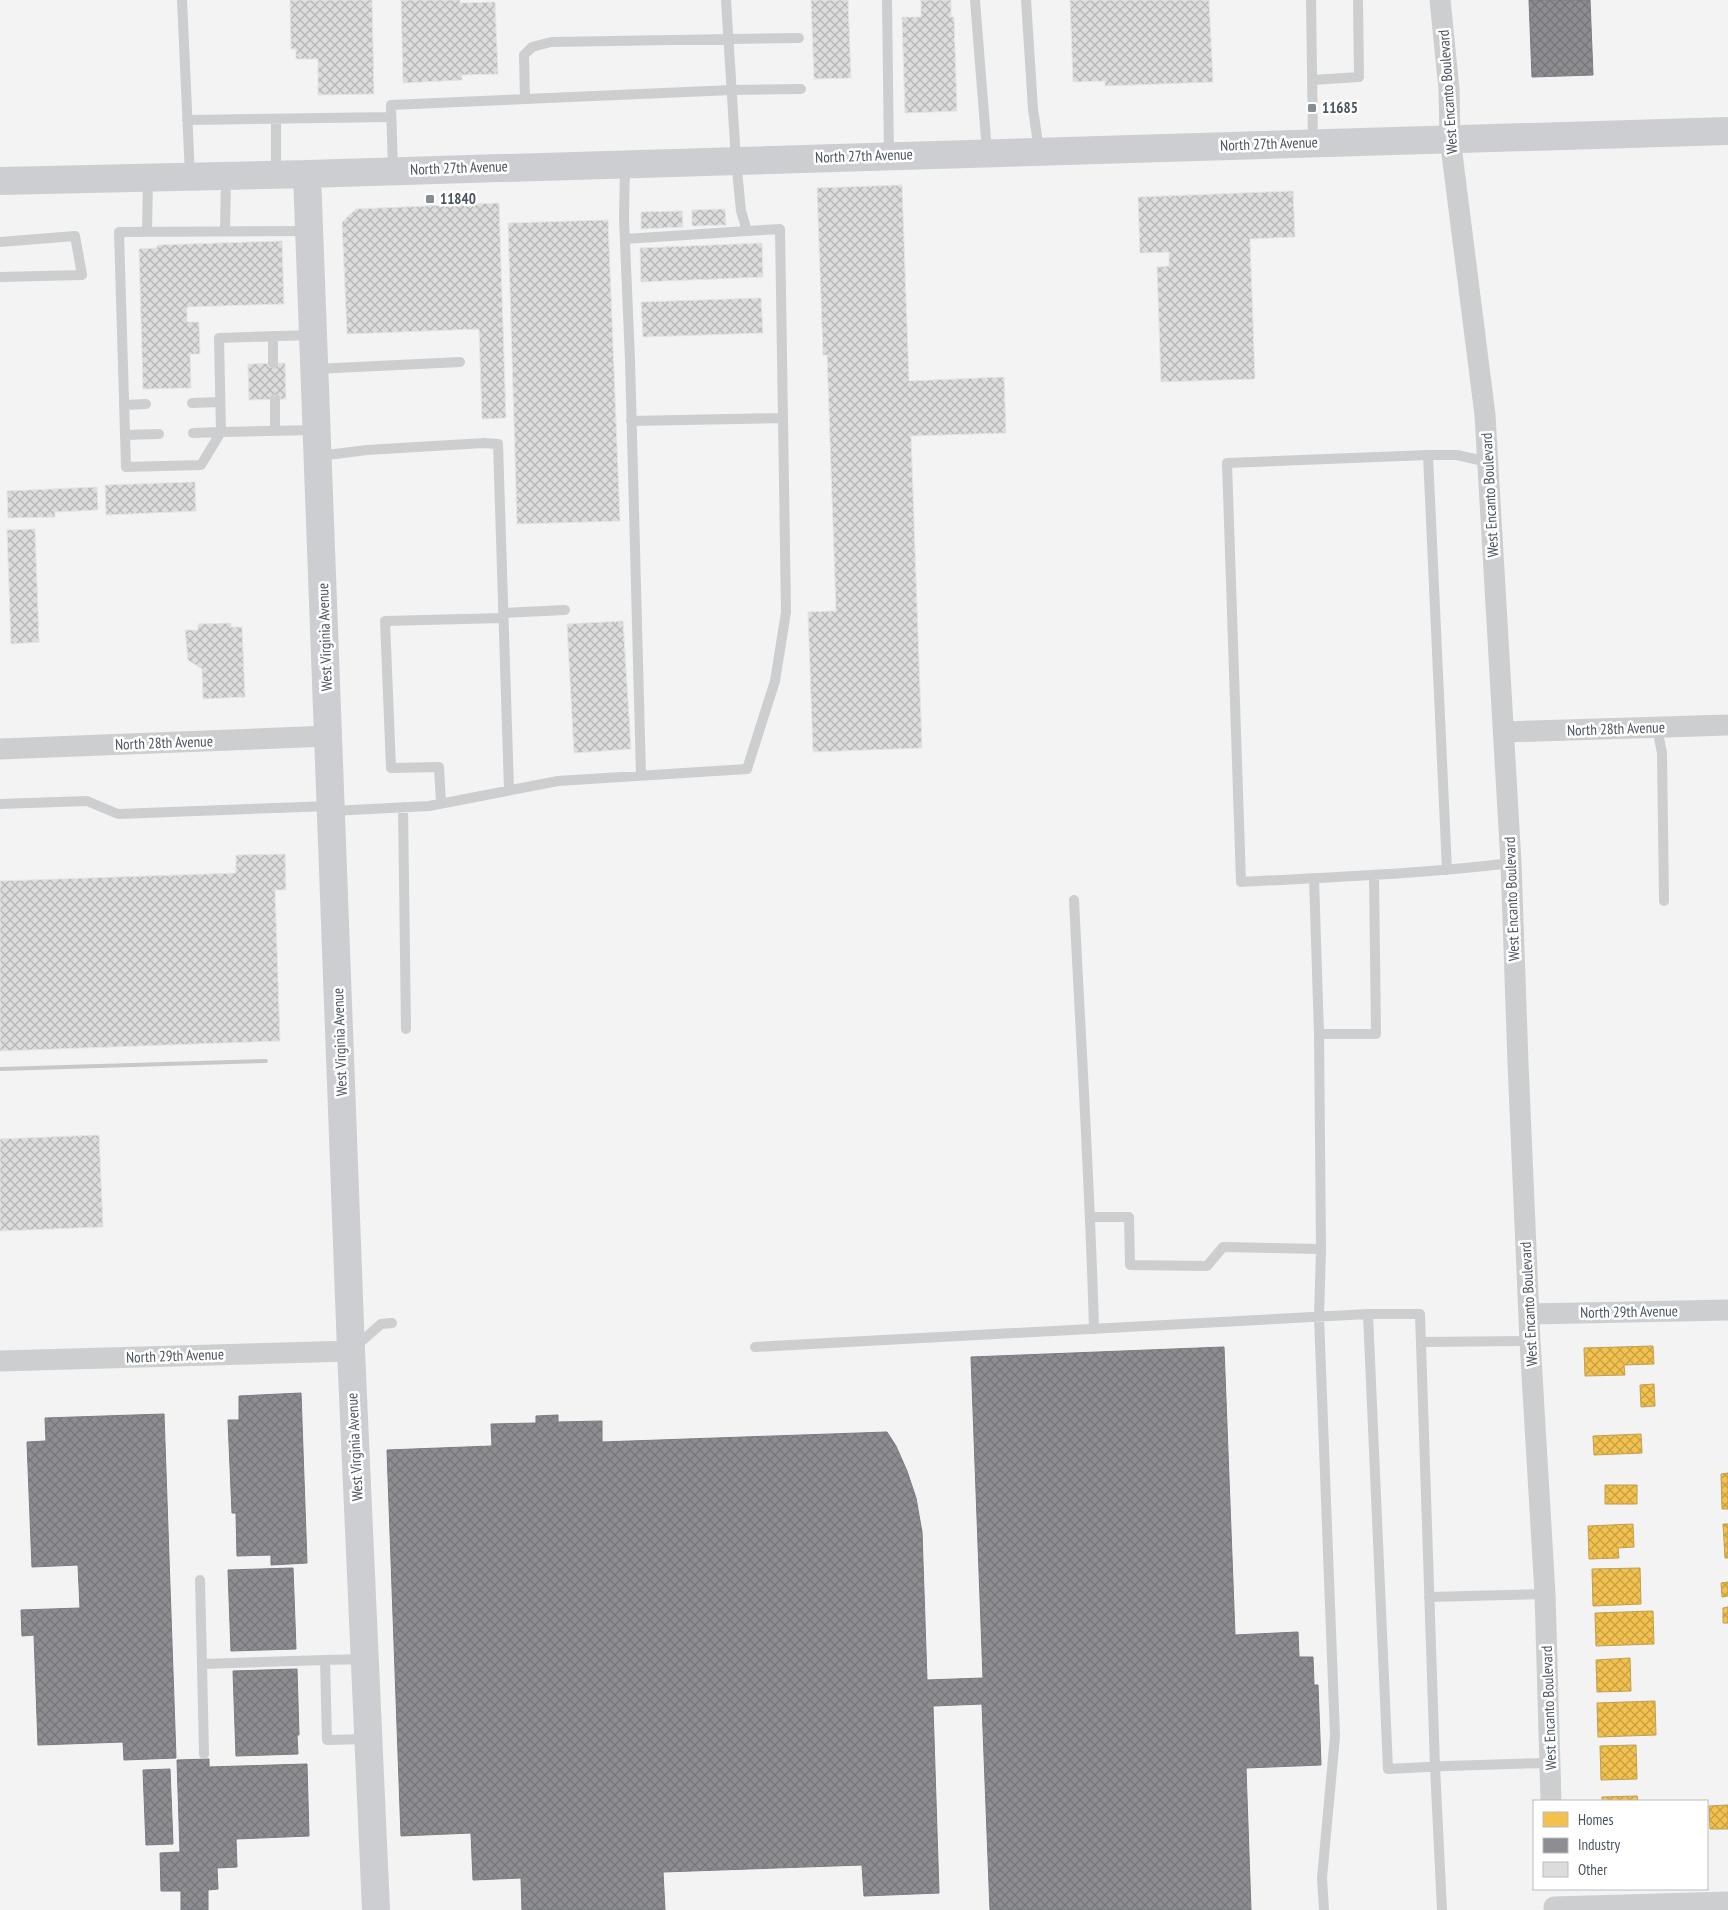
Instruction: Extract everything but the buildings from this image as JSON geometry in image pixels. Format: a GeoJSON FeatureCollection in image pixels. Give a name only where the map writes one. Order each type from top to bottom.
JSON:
{"type":"FeatureCollection","features":[{"type":"Feature","properties":{"kind":"main road","name":"North 27th Avenue"},"geometry":{"type":"LineString","coordinates":[[0,180],[306,174],[1728,131]]}},
{"type":"Feature","properties":{"kind":"main road","name":"West Virginia Avenue"},"geometry":{"type":"LineString","coordinates":[[306,174],[329,736],[351,1351],[376,1910]]}},
{"type":"Feature","properties":{"kind":"street","name":"West Encanto Boulevard"},"geometry":{"type":"LineString","coordinates":[[1440,0],[1449,90],[1450,138],[1484,400],[1488,462],[1511,863],[1530,1341],[1545,1594],[1551,1800]]}},
{"type":"Feature","properties":{"kind":"street","name":"North 28th Avenue"},"geometry":{"type":"LineString","coordinates":[[1504,732],[1728,725]]}},
{"type":"Feature","properties":{"kind":"street","name":"North 28th Avenue"},"geometry":{"type":"LineString","coordinates":[[0,749],[329,736]]}},
{"type":"Feature","properties":{"kind":"street","name":"North 29th Avenue"},"geometry":{"type":"LineString","coordinates":[[1530,1314],[1728,1310]]}},
{"type":"Feature","properties":{"kind":"street","name":"North 29th Avenue"},"geometry":{"type":"LineString","coordinates":[[0,1361],[351,1351]]}},
{"type":"Feature","properties":{"kind":"street"},"geometry":{"type":"LineString","coordinates":[[1554,1902],[1702,1906],[1728,1902]]}},
{"type":"Feature","properties":{"kind":"lane"},"geometry":{"type":"LineString","coordinates":[[182,0],[190,176]]}},
{"type":"Feature","properties":{"kind":"lane"},"geometry":{"type":"LineString","coordinates":[[726,0],[736,160],[741,211],[747,231]]}},
{"type":"Feature","properties":{"kind":"lane"},"geometry":{"type":"LineString","coordinates":[[887,0],[889,156]]}},
{"type":"Feature","properties":{"kind":"lane"},"geometry":{"type":"LineString","coordinates":[[975,0],[987,153]]}},
{"type":"Feature","properties":{"kind":"lane"},"geometry":{"type":"LineString","coordinates":[[1026,0],[1033,110],[1039,151]]}},
{"type":"Feature","properties":{"kind":"lane"},"geometry":{"type":"LineString","coordinates":[[1311,0],[1313,143]]}},
{"type":"Feature","properties":{"kind":"lane"},"geometry":{"type":"LineString","coordinates":[[1312,80],[1359,77],[1358,0]]}},
{"type":"Feature","properties":{"kind":"lane"},"geometry":{"type":"LineString","coordinates":[[525,99],[524,55],[532,47],[551,42],[799,38]]}},
{"type":"Feature","properties":{"kind":"lane"},"geometry":{"type":"LineString","coordinates":[[393,170],[391,104],[732,90],[801,89]]}},
{"type":"Feature","properties":{"kind":"lane"},"geometry":{"type":"LineString","coordinates":[[187,120],[391,117]]}},
{"type":"Feature","properties":{"kind":"lane"},"geometry":{"type":"LineString","coordinates":[[276,120],[276,174]]}},
{"type":"Feature","properties":{"kind":"lane"},"geometry":{"type":"LineString","coordinates":[[625,163],[625,239],[641,775]]}},
{"type":"Feature","properties":{"kind":"lane"},"geometry":{"type":"LineString","coordinates":[[225,232],[226,175]]}},
{"type":"Feature","properties":{"kind":"lane"},"geometry":{"type":"LineString","coordinates":[[147,232],[148,177]]}},
{"type":"Feature","properties":{"kind":"lane"},"geometry":{"type":"LineString","coordinates":[[0,804],[87,801],[118,814],[403,807],[441,804],[558,780],[747,769],[775,681],[786,612],[780,229],[625,239]]}},
{"type":"Feature","properties":{"kind":"lane"},"geometry":{"type":"LineString","coordinates":[[308,231],[119,232],[126,467],[201,465],[221,432],[219,338],[312,335]]}},
{"type":"Feature","properties":{"kind":"lane"},"geometry":{"type":"LineString","coordinates":[[0,242],[75,236],[82,275],[0,277]]}},
{"type":"Feature","properties":{"kind":"lane"},"geometry":{"type":"LineString","coordinates":[[273,336],[273,363]]}},
{"type":"Feature","properties":{"kind":"lane"},"geometry":{"type":"LineString","coordinates":[[314,369],[460,362]]}},
{"type":"Feature","properties":{"kind":"lane"},"geometry":{"type":"LineString","coordinates":[[275,399],[275,431]]}},
{"type":"Feature","properties":{"kind":"lane"},"geometry":{"type":"LineString","coordinates":[[192,403],[220,402]]}},
{"type":"Feature","properties":{"kind":"lane"},"geometry":{"type":"LineString","coordinates":[[124,405],[146,404]]}},
{"type":"Feature","properties":{"kind":"lane"},"geometry":{"type":"LineString","coordinates":[[631,421],[783,418]]}},
{"type":"Feature","properties":{"kind":"lane"},"geometry":{"type":"LineString","coordinates":[[193,433],[275,431],[317,443],[367,450],[484,443],[498,444],[509,790]]}},
{"type":"Feature","properties":{"kind":"lane"},"geometry":{"type":"LineString","coordinates":[[125,435],[159,434]]}},
{"type":"Feature","properties":{"kind":"lane"},"geometry":{"type":"LineString","coordinates":[[1488,462],[1457,455],[1227,463],[1241,882],[1446,870],[1511,863]]}},
{"type":"Feature","properties":{"kind":"lane"},"geometry":{"type":"LineString","coordinates":[[1428,456],[1446,870]]}},
{"type":"Feature","properties":{"kind":"lane"},"geometry":{"type":"LineString","coordinates":[[441,804],[439,767],[391,768],[386,621],[503,616],[565,610]]}},
{"type":"Feature","properties":{"kind":"lane"},"geometry":{"type":"LineString","coordinates":[[1657,728],[1662,753],[1664,901]]}},
{"type":"Feature","properties":{"kind":"lane"},"geometry":{"type":"LineString","coordinates":[[403,807],[406,1029]]}},
{"type":"Feature","properties":{"kind":"lane"},"geometry":{"type":"LineString","coordinates":[[1320,1034],[1376,1034],[1374,874]]}},
{"type":"Feature","properties":{"kind":"lane"},"geometry":{"type":"LineString","coordinates":[[1314,878],[1320,1034],[1321,1249],[1319,1317],[1335,1736],[1322,1878],[1324,1910]]}},
{"type":"Feature","properties":{"kind":"lane"},"geometry":{"type":"LineString","coordinates":[[1074,900],[1091,1217],[1094,1329]]}},
{"type":"Feature","properties":{"kind":"lane"},"geometry":{"type":"LineString","coordinates":[[1091,1217],[1129,1217],[1130,1265],[1207,1266],[1224,1247],[1321,1249]]}},
{"type":"Feature","properties":{"kind":"lane"},"geometry":{"type":"LineString","coordinates":[[755,1347],[1368,1314],[1420,1314],[1435,1767],[1442,1910]]}},
{"type":"Feature","properties":{"kind":"lane"},"geometry":{"type":"LineString","coordinates":[[1368,1314],[1388,1768],[1550,1763]]}},
{"type":"Feature","properties":{"kind":"lane"},"geometry":{"type":"LineString","coordinates":[[351,1351],[381,1324],[392,1323]]}},
{"type":"Feature","properties":{"kind":"lane"},"geometry":{"type":"LineString","coordinates":[[1421,1342],[1530,1341]]}},
{"type":"Feature","properties":{"kind":"lane"},"geometry":{"type":"LineString","coordinates":[[200,1580],[204,1754]]}},
{"type":"Feature","properties":{"kind":"lane"},"geometry":{"type":"LineString","coordinates":[[1430,1597],[1545,1594]]}},
{"type":"Feature","properties":{"kind":"lane"},"geometry":{"type":"LineString","coordinates":[[202,1664],[365,1659]]}},
{"type":"Feature","properties":{"kind":"lane"},"geometry":{"type":"LineString","coordinates":[[324,1660],[327,1740],[368,1739]]}},
{"type":"Feature","properties":{"kind":"railway"},"geometry":{"type":"LineString","coordinates":[[0,1069],[266,1061]]}},
{"type":"Feature","properties":{"kind":"place","name":"11685"},"geometry":{"type":"Point","coordinates":[1312,108]}},
{"type":"Feature","properties":{"kind":"place","name":"11840"},"geometry":{"type":"Point","coordinates":[430,199]}}]}
